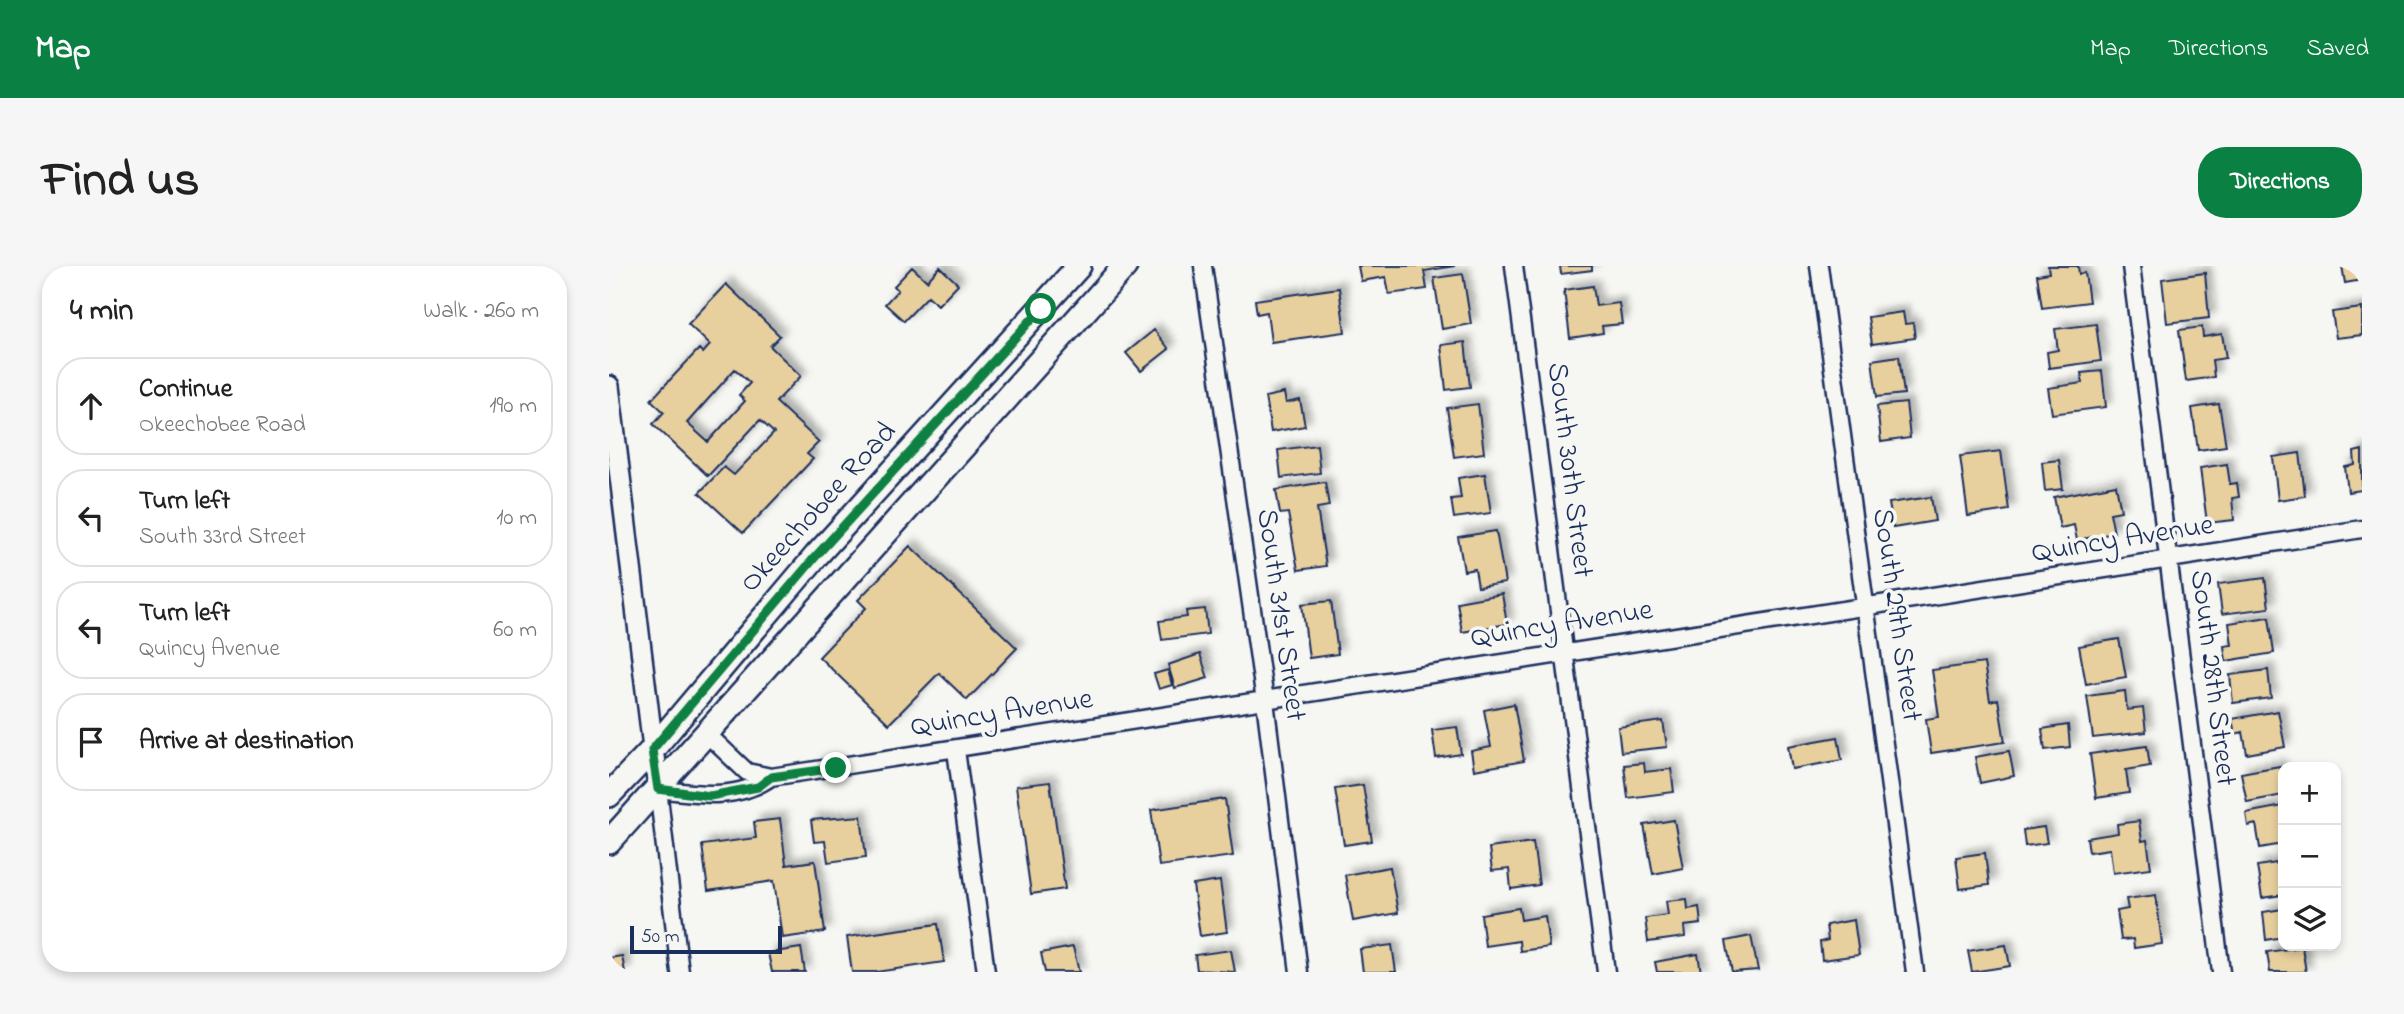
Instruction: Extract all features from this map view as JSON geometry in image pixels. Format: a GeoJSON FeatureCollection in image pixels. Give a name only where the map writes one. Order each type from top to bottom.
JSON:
{"type":"FeatureCollection","features":[{"type":"Feature","properties":{"kind":"main road","name":"Okeechobee Road"},"geometry":{"type":"LineString","coordinates":[[609,795],[652,750],[816,556],[1079,266]]}},
{"type":"Feature","properties":{"kind":"main road"},"geometry":{"type":"LineString","coordinates":[[609,842],[1125,266]]}},
{"type":"Feature","properties":{"kind":"street","name":"South 31st Street"},"geometry":{"type":"LineString","coordinates":[[1203,266],[1265,701],[1299,972]]}},
{"type":"Feature","properties":{"kind":"street","name":"South 30th Street"},"geometry":{"type":"LineString","coordinates":[[1514,266],[1606,972]]}},
{"type":"Feature","properties":{"kind":"street","name":"South 29th Street"},"geometry":{"type":"LineString","coordinates":[[1819,266],[1915,972]]}},
{"type":"Feature","properties":{"kind":"street","name":"South 28th Street"},"geometry":{"type":"LineString","coordinates":[[2131,266],[2221,972]]}},
{"type":"Feature","properties":{"kind":"street"},"geometry":{"type":"LineString","coordinates":[[609,386],[680,972]]}},
{"type":"Feature","properties":{"kind":"street","name":"Quincy Avenue"},"geometry":{"type":"LineString","coordinates":[[707,734],[747,772],[771,777],[2362,530]]}},
{"type":"Feature","properties":{"kind":"street"},"geometry":{"type":"LineString","coordinates":[[956,750],[986,972]]}},
{"type":"Feature","properties":{"kind":"street","name":"Quincy Avenue"},"geometry":{"type":"LineString","coordinates":[[658,789],[710,796],[758,787],[771,777]]}},
{"type":"Feature","properties":{"kind":"building"},"geometry":{"type":"Polygon","coordinates":[[[1358,266],[1455,266],[1424,271],[1427,289],[1389,294],[1386,277],[1361,281],[1358,266]]]}},
{"type":"Feature","properties":{"kind":"building"},"geometry":{"type":"Polygon","coordinates":[[[1560,266],[1592,266],[1592,270],[1561,274],[1560,266]]]}},
{"type":"Feature","properties":{"kind":"building"},"geometry":{"type":"Polygon","coordinates":[[[2048,266],[2078,266],[2079,274],[2085,273],[2089,302],[2042,308],[2037,275],[2049,273],[2048,266]]]}},
{"type":"Feature","properties":{"kind":"building"},"geometry":{"type":"Polygon","coordinates":[[[2342,266],[2362,266],[2362,280],[2345,283],[2342,266]]]}},
{"type":"Feature","properties":{"kind":"building"},"geometry":{"type":"Polygon","coordinates":[[[912,267],[927,281],[940,267],[958,284],[938,305],[928,296],[904,321],[885,304],[898,290],[894,286],[912,267]]]}},
{"type":"Feature","properties":{"kind":"building"},"geometry":{"type":"Polygon","coordinates":[[[2205,273],[2209,318],[2167,323],[2162,279],[2205,273]]]}},
{"type":"Feature","properties":{"kind":"building"},"geometry":{"type":"Polygon","coordinates":[[[1463,274],[1471,324],[1442,329],[1434,278],[1463,274]]]}},
{"type":"Feature","properties":{"kind":"building"},"geometry":{"type":"Polygon","coordinates":[[[726,284],[780,336],[770,346],[801,376],[776,402],[819,442],[807,454],[813,459],[743,533],[699,493],[724,467],[734,475],[774,433],[760,420],[708,476],[653,424],[664,412],[651,400],[699,349],[703,353],[710,345],[688,324],[726,284]],[[735,369],[687,423],[708,442],[745,401],[739,395],[750,383],[735,369]]]}},
{"type":"Feature","properties":{"kind":"building"},"geometry":{"type":"Polygon","coordinates":[[[1593,286],[1596,306],[1619,303],[1622,324],[1602,326],[1603,333],[1570,338],[1564,290],[1593,286]]]}},
{"type":"Feature","properties":{"kind":"building"},"geometry":{"type":"Polygon","coordinates":[[[1339,288],[1345,332],[1271,342],[1267,312],[1257,314],[1255,300],[1339,288]]]}},
{"type":"Feature","properties":{"kind":"building"},"geometry":{"type":"Polygon","coordinates":[[[2362,308],[2362,335],[2336,338],[2332,312],[2362,308]]]}},
{"type":"Feature","properties":{"kind":"building"},"geometry":{"type":"Polygon","coordinates":[[[1903,312],[1905,324],[1913,323],[1915,338],[1872,344],[1868,317],[1903,312]]]}},
{"type":"Feature","properties":{"kind":"building"},"geometry":{"type":"Polygon","coordinates":[[[2096,324],[2101,361],[2049,368],[2047,352],[2058,350],[2055,329],[2096,324]]]}},
{"type":"Feature","properties":{"kind":"building"},"geometry":{"type":"Polygon","coordinates":[[[2202,327],[2203,337],[2222,334],[2226,358],[2212,360],[2214,377],[2186,381],[2179,330],[2202,327]]]}},
{"type":"Feature","properties":{"kind":"building"},"geometry":{"type":"Polygon","coordinates":[[[1154,330],[1169,349],[1141,371],[1126,353],[1154,330]]]}},
{"type":"Feature","properties":{"kind":"building"},"geometry":{"type":"Polygon","coordinates":[[[1465,342],[1470,387],[1446,390],[1441,345],[1465,342]]]}},
{"type":"Feature","properties":{"kind":"building"},"geometry":{"type":"Polygon","coordinates":[[[1899,356],[1904,394],[1877,397],[1872,360],[1899,356]]]}},
{"type":"Feature","properties":{"kind":"building"},"geometry":{"type":"Polygon","coordinates":[[[2102,371],[2106,407],[2052,414],[2048,388],[2083,383],[2081,373],[2102,371]]]}},
{"type":"Feature","properties":{"kind":"building"},"geometry":{"type":"Polygon","coordinates":[[[1284,393],[1286,403],[1300,400],[1305,426],[1271,432],[1265,397],[1284,393]]]}},
{"type":"Feature","properties":{"kind":"building"},"geometry":{"type":"Polygon","coordinates":[[[1906,403],[1910,438],[1881,442],[1877,406],[1906,403]]]}},
{"type":"Feature","properties":{"kind":"building"},"geometry":{"type":"Polygon","coordinates":[[[1478,404],[1484,453],[1454,457],[1447,408],[1478,404]]]}},
{"type":"Feature","properties":{"kind":"building"},"geometry":{"type":"Polygon","coordinates":[[[2219,404],[2226,446],[2198,450],[2192,408],[2219,404]]]}},
{"type":"Feature","properties":{"kind":"building"},"geometry":{"type":"Polygon","coordinates":[[[1317,445],[1320,473],[1281,478],[1278,450],[1317,445]]]}},
{"type":"Feature","properties":{"kind":"building"},"geometry":{"type":"Polygon","coordinates":[[[2362,450],[2362,490],[2348,492],[2345,467],[2355,465],[2354,452],[2362,450]]]}},
{"type":"Feature","properties":{"kind":"building"},"geometry":{"type":"Polygon","coordinates":[[[2001,451],[2009,510],[1968,516],[1960,456],[2001,451]]]}},
{"type":"Feature","properties":{"kind":"building"},"geometry":{"type":"Polygon","coordinates":[[[2300,453],[2305,496],[2278,500],[2273,457],[2300,453]]]}},
{"type":"Feature","properties":{"kind":"building"},"geometry":{"type":"Polygon","coordinates":[[[2059,460],[2063,489],[2045,491],[2042,462],[2059,460]]]}},
{"type":"Feature","properties":{"kind":"building"},"geometry":{"type":"Polygon","coordinates":[[[2227,464],[2230,484],[2237,483],[2239,497],[2232,498],[2234,520],[2207,523],[2200,468],[2227,464]]]}},
{"type":"Feature","properties":{"kind":"building"},"geometry":{"type":"Polygon","coordinates":[[[1485,474],[1491,513],[1454,518],[1451,499],[1461,498],[1458,478],[1485,474]]]}},
{"type":"Feature","properties":{"kind":"building"},"geometry":{"type":"Polygon","coordinates":[[[1325,482],[1329,506],[1317,508],[1326,566],[1298,570],[1288,513],[1280,514],[1276,490],[1325,482]]]}},
{"type":"Feature","properties":{"kind":"building"},"geometry":{"type":"Polygon","coordinates":[[[2116,485],[2121,511],[2110,513],[2114,533],[2077,540],[2074,525],[2060,528],[2054,497],[2116,485]]]}},
{"type":"Feature","properties":{"kind":"building"},"geometry":{"type":"Polygon","coordinates":[[[1931,497],[1935,521],[1893,528],[1889,503],[1931,497]]]}},
{"type":"Feature","properties":{"kind":"building"},"geometry":{"type":"Polygon","coordinates":[[[1496,531],[1505,583],[1478,587],[1475,569],[1464,571],[1458,537],[1496,531]]]}},
{"type":"Feature","properties":{"kind":"building"},"geometry":{"type":"Polygon","coordinates":[[[910,546],[1017,648],[967,700],[939,673],[889,724],[819,657],[866,608],[858,600],[910,546]]]}},
{"type":"Feature","properties":{"kind":"building"},"geometry":{"type":"Polygon","coordinates":[[[2265,578],[2269,608],[2222,614],[2218,584],[2265,578]]]}},
{"type":"Feature","properties":{"kind":"building"},"geometry":{"type":"Polygon","coordinates":[[[1502,594],[1507,624],[1462,632],[1457,602],[1502,594]]]}},
{"type":"Feature","properties":{"kind":"building"},"geometry":{"type":"Polygon","coordinates":[[[1331,601],[1338,654],[1309,658],[1302,604],[1331,601]]]}},
{"type":"Feature","properties":{"kind":"building"},"geometry":{"type":"Polygon","coordinates":[[[1205,609],[1208,634],[1162,640],[1159,621],[1187,617],[1186,611],[1205,609]]]}},
{"type":"Feature","properties":{"kind":"building"},"geometry":{"type":"Polygon","coordinates":[[[2269,617],[2274,653],[2226,661],[2224,646],[2232,645],[2229,623],[2269,617]]]}},
{"type":"Feature","properties":{"kind":"building"},"geometry":{"type":"Polygon","coordinates":[[[2119,639],[2126,677],[2086,684],[2079,646],[2119,639]]]}},
{"type":"Feature","properties":{"kind":"building"},"geometry":{"type":"Polygon","coordinates":[[[1200,654],[1208,678],[1175,688],[1168,665],[1200,654]]]}},
{"type":"Feature","properties":{"kind":"building"},"geometry":{"type":"Polygon","coordinates":[[[1984,663],[1990,701],[1998,699],[2005,742],[1931,753],[1926,719],[1939,717],[1932,670],[1984,663]]]}},
{"type":"Feature","properties":{"kind":"building"},"geometry":{"type":"Polygon","coordinates":[[[1168,670],[1172,685],[1159,689],[1154,674],[1168,670]]]}},
{"type":"Feature","properties":{"kind":"building"},"geometry":{"type":"Polygon","coordinates":[[[2268,670],[2271,698],[2233,703],[2230,675],[2268,670]]]}},
{"type":"Feature","properties":{"kind":"building"},"geometry":{"type":"Polygon","coordinates":[[[2125,691],[2127,710],[2143,708],[2146,732],[2093,738],[2087,696],[2125,691]]]}},
{"type":"Feature","properties":{"kind":"building"},"geometry":{"type":"Polygon","coordinates":[[[1514,704],[1524,761],[1474,770],[1471,751],[1491,747],[1484,710],[1514,704]]]}},
{"type":"Feature","properties":{"kind":"building"},"geometry":{"type":"Polygon","coordinates":[[[2278,711],[2285,747],[2247,754],[2243,732],[2235,734],[2232,719],[2278,711]]]}},
{"type":"Feature","properties":{"kind":"building"},"geometry":{"type":"Polygon","coordinates":[[[1663,721],[1667,747],[1621,752],[1618,727],[1663,721]]]}},
{"type":"Feature","properties":{"kind":"building"},"geometry":{"type":"Polygon","coordinates":[[[2068,725],[2070,747],[2045,750],[2042,729],[2068,725]]]}},
{"type":"Feature","properties":{"kind":"building"},"geometry":{"type":"Polygon","coordinates":[[[1457,727],[1461,754],[1436,758],[1432,730],[1457,727]]]}},
{"type":"Feature","properties":{"kind":"building"},"geometry":{"type":"Polygon","coordinates":[[[1838,737],[1842,760],[1792,769],[1788,746],[1838,737]]]}},
{"type":"Feature","properties":{"kind":"building"},"geometry":{"type":"Polygon","coordinates":[[[2147,746],[2150,766],[2126,770],[2129,793],[2096,798],[2090,754],[2147,746]]]}},
{"type":"Feature","properties":{"kind":"building"},"geometry":{"type":"Polygon","coordinates":[[[2009,751],[2014,776],[1980,783],[1975,757],[2009,751]]]}},
{"type":"Feature","properties":{"kind":"building"},"geometry":{"type":"Polygon","coordinates":[[[1644,763],[1645,772],[1671,769],[1674,792],[1628,798],[1624,765],[1644,763]]]}},
{"type":"Feature","properties":{"kind":"building"},"geometry":{"type":"Polygon","coordinates":[[[2278,766],[2278,796],[2247,802],[2241,773],[2278,766]]]}},
{"type":"Feature","properties":{"kind":"building"},"geometry":{"type":"Polygon","coordinates":[[[1050,782],[1065,889],[1031,894],[1016,786],[1050,782]]]}},
{"type":"Feature","properties":{"kind":"building"},"geometry":{"type":"Polygon","coordinates":[[[1363,785],[1372,841],[1344,845],[1335,789],[1363,785]]]}},
{"type":"Feature","properties":{"kind":"building"},"geometry":{"type":"Polygon","coordinates":[[[1225,799],[1233,856],[1159,866],[1151,810],[1225,799]]]}},
{"type":"Feature","properties":{"kind":"building"},"geometry":{"type":"Polygon","coordinates":[[[2278,807],[2278,845],[2260,848],[2256,824],[2248,826],[2246,813],[2278,807]]]}},
{"type":"Feature","properties":{"kind":"building"},"geometry":{"type":"Polygon","coordinates":[[[861,816],[866,857],[828,862],[825,841],[814,842],[811,820],[861,816]]]}},
{"type":"Feature","properties":{"kind":"building"},"geometry":{"type":"Polygon","coordinates":[[[780,819],[786,865],[815,861],[825,932],[782,938],[774,881],[708,891],[702,845],[756,838],[754,822],[780,819]]]}},
{"type":"Feature","properties":{"kind":"building"},"geometry":{"type":"Polygon","coordinates":[[[1674,820],[1683,868],[1653,874],[1644,825],[1674,820]]]}},
{"type":"Feature","properties":{"kind":"building"},"geometry":{"type":"Polygon","coordinates":[[[2139,821],[2142,841],[2147,840],[2151,868],[2113,873],[2110,849],[2089,852],[2087,838],[2118,833],[2117,824],[2139,821]]]}},
{"type":"Feature","properties":{"kind":"building"},"geometry":{"type":"Polygon","coordinates":[[[2044,827],[2047,843],[2025,846],[2023,830],[2044,827]]]}},
{"type":"Feature","properties":{"kind":"building"},"geometry":{"type":"Polygon","coordinates":[[[1533,842],[1539,885],[1511,889],[1509,869],[1492,871],[1489,848],[1533,842]]]}},
{"type":"Feature","properties":{"kind":"building"},"geometry":{"type":"Polygon","coordinates":[[[1985,853],[1989,885],[1960,889],[1956,857],[1985,853]]]}},
{"type":"Feature","properties":{"kind":"building"},"geometry":{"type":"Polygon","coordinates":[[[2278,863],[2278,896],[2262,898],[2257,866],[2278,863]]]}},
{"type":"Feature","properties":{"kind":"building"},"geometry":{"type":"Polygon","coordinates":[[[1390,867],[1398,913],[1353,921],[1345,875],[1390,867]]]}},
{"type":"Feature","properties":{"kind":"building"},"geometry":{"type":"Polygon","coordinates":[[[1220,881],[1227,932],[1200,936],[1193,885],[1220,881]]]}},
{"type":"Feature","properties":{"kind":"building"},"geometry":{"type":"Polygon","coordinates":[[[2156,895],[2162,944],[2134,948],[2133,939],[2121,940],[2117,911],[2128,909],[2126,899],[2156,895]]]}},
{"type":"Feature","properties":{"kind":"building"},"geometry":{"type":"Polygon","coordinates":[[[1687,899],[1688,909],[1699,907],[1701,924],[1684,926],[1685,937],[1648,942],[1645,918],[1668,915],[1666,901],[1687,899]]]}},
{"type":"Feature","properties":{"kind":"building"},"geometry":{"type":"Polygon","coordinates":[[[1519,908],[1521,920],[1545,916],[1549,947],[1520,951],[1519,941],[1485,946],[1481,914],[1519,908]]]}},
{"type":"Feature","properties":{"kind":"building"},"geometry":{"type":"Polygon","coordinates":[[[2278,910],[2278,938],[2266,940],[2263,912],[2278,910]]]}},
{"type":"Feature","properties":{"kind":"building"},"geometry":{"type":"Polygon","coordinates":[[[1854,920],[1859,955],[1822,960],[1820,942],[1828,940],[1826,925],[1854,920]]]}},
{"type":"Feature","properties":{"kind":"building"},"geometry":{"type":"Polygon","coordinates":[[[938,924],[944,962],[876,972],[852,972],[847,937],[938,924]]]}},
{"type":"Feature","properties":{"kind":"building"},"geometry":{"type":"Polygon","coordinates":[[[1751,936],[1758,970],[1732,972],[1726,941],[1751,936]]]}},
{"type":"Feature","properties":{"kind":"building"},"geometry":{"type":"Polygon","coordinates":[[[1392,945],[1396,972],[1363,972],[1360,949],[1392,945]]]}},
{"type":"Feature","properties":{"kind":"building"},"geometry":{"type":"Polygon","coordinates":[[[2006,945],[2010,966],[1972,972],[1968,951],[2006,945]]]}},
{"type":"Feature","properties":{"kind":"building"},"geometry":{"type":"Polygon","coordinates":[[[1073,947],[1079,972],[1045,972],[1041,953],[1073,947]]]}},
{"type":"Feature","properties":{"kind":"building"},"geometry":{"type":"Polygon","coordinates":[[[801,948],[805,972],[772,972],[768,953],[801,948]]]}},
{"type":"Feature","properties":{"kind":"building"},"geometry":{"type":"Polygon","coordinates":[[[1231,950],[1235,972],[1197,970],[1195,955],[1231,950]]]}},
{"type":"Feature","properties":{"kind":"building"},"geometry":{"type":"Polygon","coordinates":[[[2303,951],[2306,972],[2270,972],[2267,952],[2303,951]]]}},
{"type":"Feature","properties":{"kind":"building"},"geometry":{"type":"Polygon","coordinates":[[[1698,954],[1701,972],[1657,972],[1655,962],[1698,954]]]}},
{"type":"Feature","properties":{"kind":"building"},"geometry":{"type":"Polygon","coordinates":[[[622,956],[625,972],[609,972],[609,958],[622,956]]]}},
{"type":"Feature","properties":{"kind":"route"},"geometry":{"type":"LineString","coordinates":[[836,768],[771,777],[758,787],[710,796],[658,789],[652,750],[816,556],[1041,309]]}}]}
